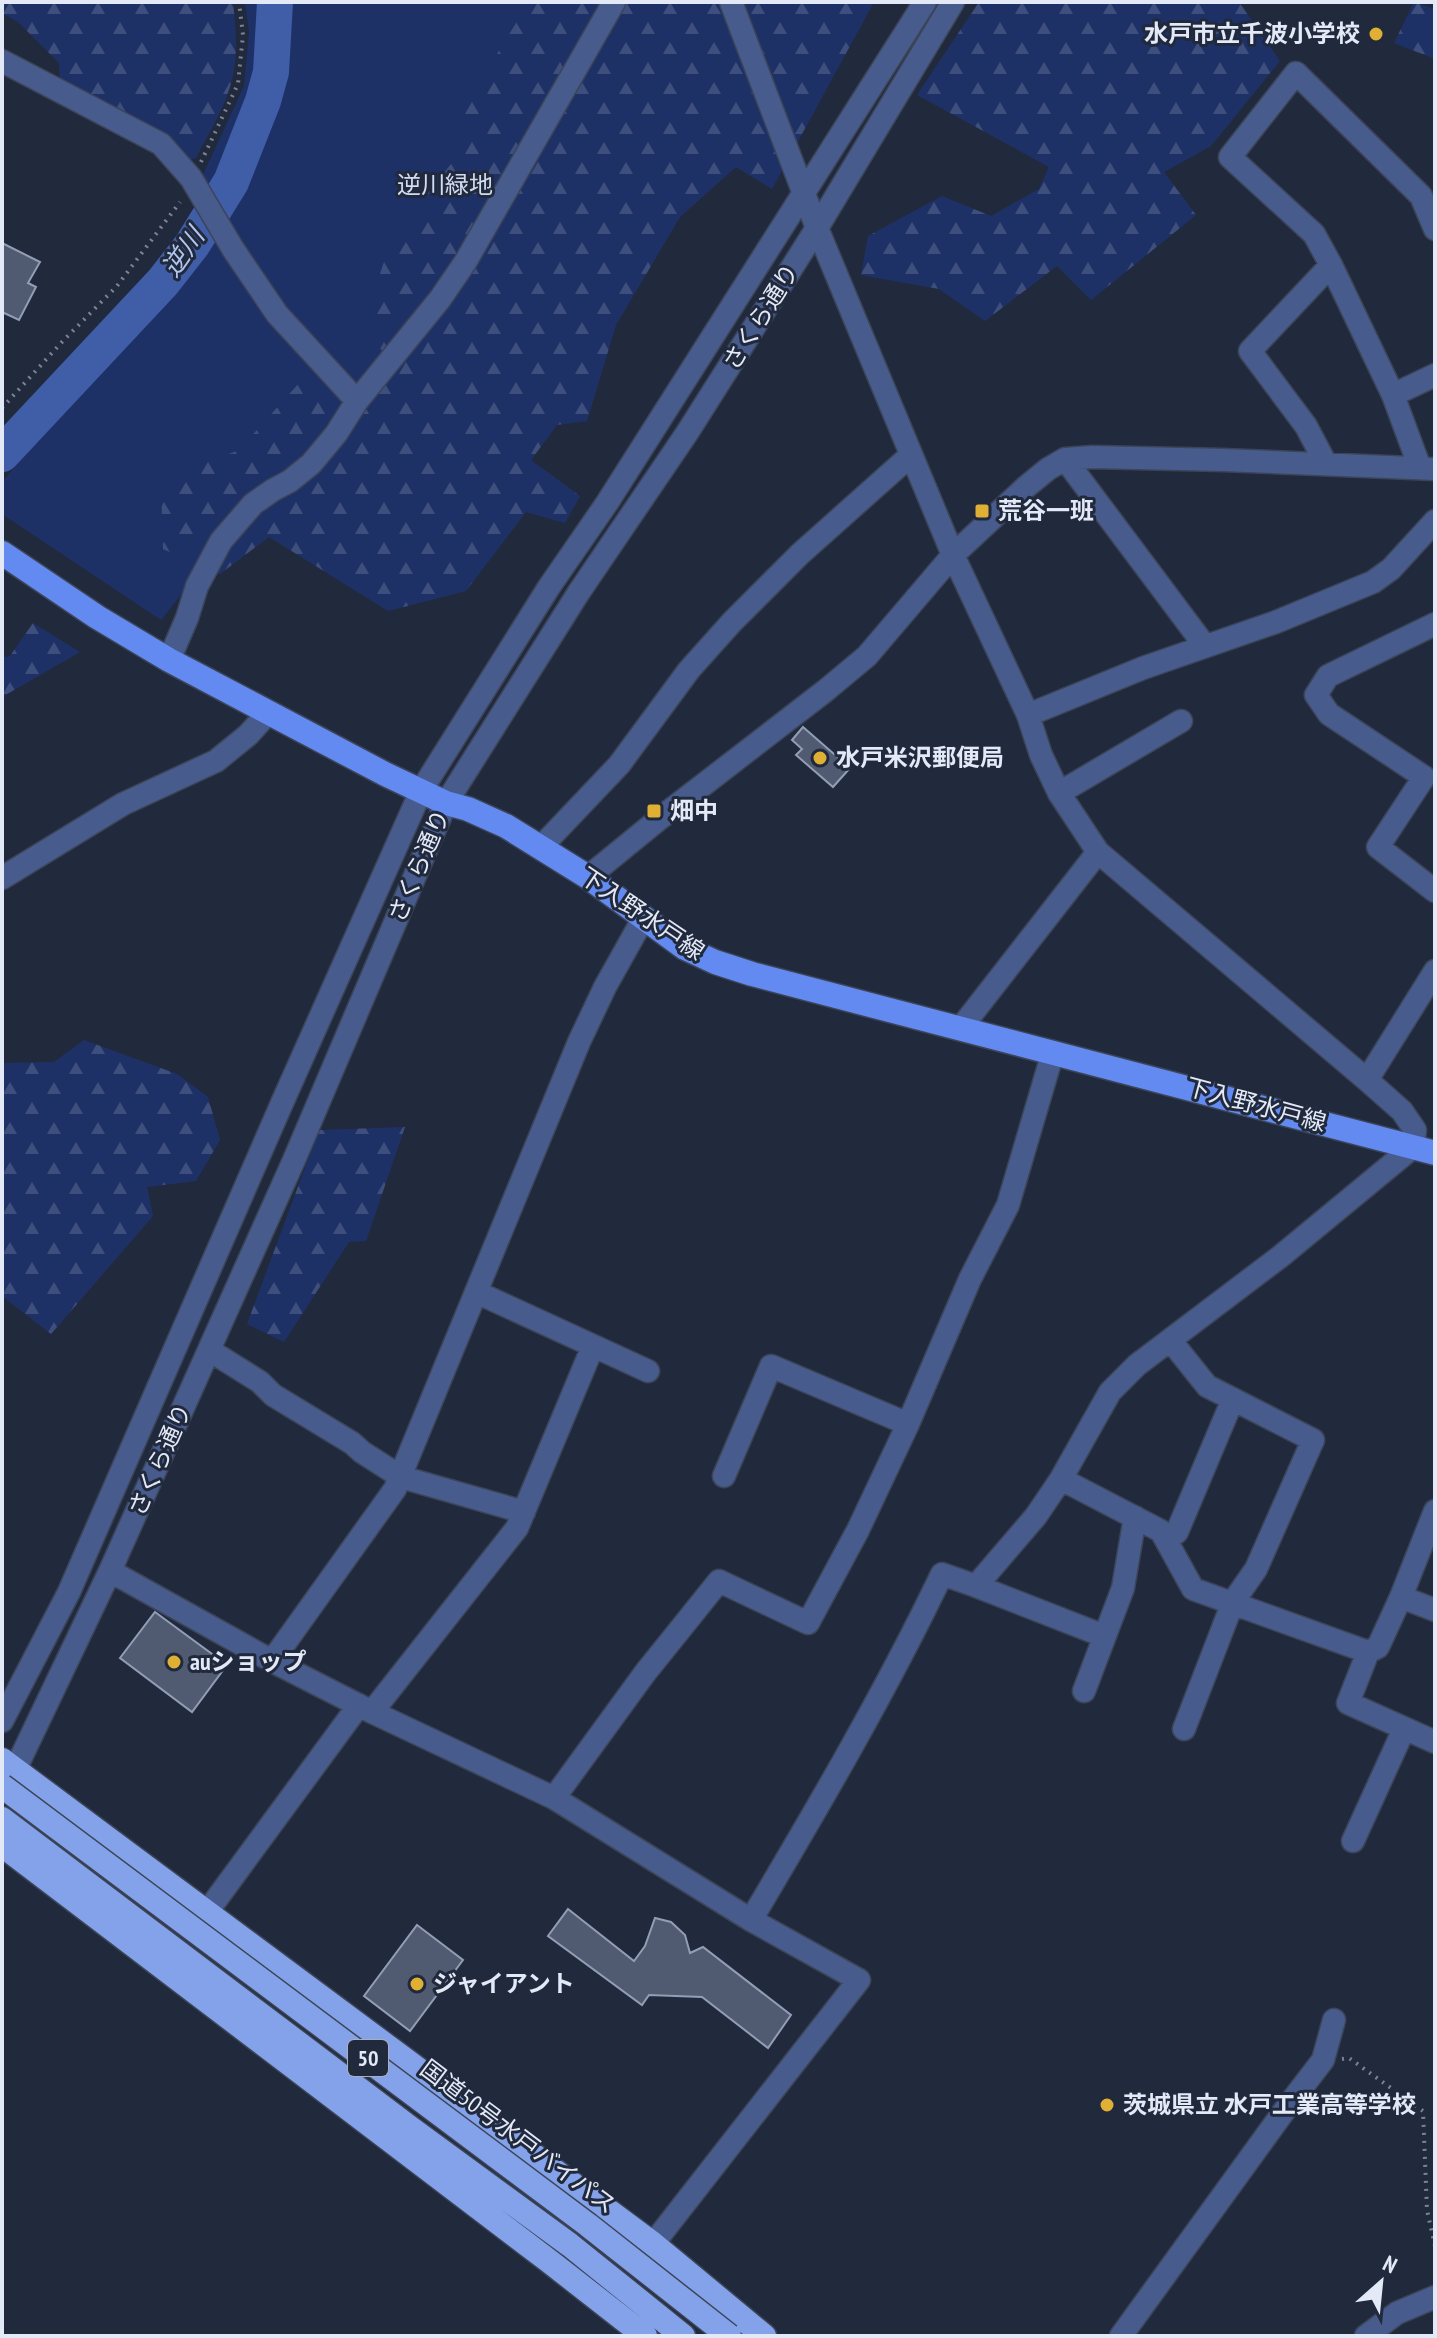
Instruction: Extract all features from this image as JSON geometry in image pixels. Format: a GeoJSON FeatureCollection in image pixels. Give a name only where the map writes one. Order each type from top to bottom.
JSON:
{"type":"FeatureCollection","features":[{"type":"Feature","properties":{"kind":"highway"},"geometry":{"type":"LineString","coordinates":[[6,1772],[207,1912],[653,2244],[764,2336]]}},
{"type":"Feature","properties":{"kind":"highway","name":"国道50号水戸バイパス"},"geometry":{"type":"LineString","coordinates":[[6,1772],[729,2336]]}},
{"type":"Feature","properties":{"kind":"highway","name":"50"},"geometry":{"type":"LineString","coordinates":[[2,1819],[570,2245],[683,2336]]}},
{"type":"Feature","properties":{"kind":"highway"},"geometry":{"type":"LineString","coordinates":[[2,1845],[645,2336]]}},
{"type":"Feature","properties":{"kind":"main road","name":"下入野水戸線"},"geometry":{"type":"LineString","coordinates":[[2,553],[97,617],[169,660],[421,791],[479,813],[541,847],[588,877],[685,948],[715,962],[1424,1150]]}},
{"type":"Feature","properties":{"kind":"main road","name":"さくら通り"},"geometry":{"type":"LineString","coordinates":[[2,1794],[6,1772]]}},
{"type":"Feature","properties":{"kind":"street"},"geometry":{"type":"LineString","coordinates":[[169,660],[197,586],[221,541],[253,504],[311,464],[336,434],[357,401],[440,299],[466,261],[614,2]]}},
{"type":"Feature","properties":{"kind":"street"},"geometry":{"type":"LineString","coordinates":[[731,2],[817,228],[911,455],[953,555],[1028,715],[1041,755],[1059,793],[1098,852],[1402,1111],[1424,1150],[1137,1365],[1110,1392],[1061,1479],[1036,1516],[976,1586]]}},
{"type":"Feature","properties":{"kind":"street","name":"さくら通り"},"geometry":{"type":"LineString","coordinates":[[2,1721],[69,1592],[421,791],[925,2]]}},
{"type":"Feature","properties":{"kind":"street","name":"さくら通り"},"geometry":{"type":"LineString","coordinates":[[6,1772],[110,1571],[294,1160],[446,803],[817,228],[953,2]]}},
{"type":"Feature","properties":{"kind":"street"},"geometry":{"type":"LineString","coordinates":[[2,61],[161,144],[194,184],[277,314],[357,401]]}},
{"type":"Feature","properties":{"kind":"street"},"geometry":{"type":"LineString","coordinates":[[588,877],[867,656],[953,555],[1026,487],[1065,459],[1092,457],[1428,469],[1314,234],[1230,157],[1296,73],[1421,196],[1435,229]]}},
{"type":"Feature","properties":{"kind":"street"},"geometry":{"type":"LineString","coordinates":[[1326,464],[1306,426],[1250,351],[1331,265]]}},
{"type":"Feature","properties":{"kind":"street"},"geometry":{"type":"LineString","coordinates":[[1393,395],[1435,375]]}},
{"type":"Feature","properties":{"kind":"street"},"geometry":{"type":"LineString","coordinates":[[541,847],[619,765],[689,670],[732,622],[800,554],[911,455]]}},
{"type":"Feature","properties":{"kind":"street"},"geometry":{"type":"LineString","coordinates":[[1065,459],[1205,646]]}},
{"type":"Feature","properties":{"kind":"street"},"geometry":{"type":"LineString","coordinates":[[1028,715],[1143,668],[1276,622],[1373,582],[1391,569],[1435,521]]}},
{"type":"Feature","properties":{"kind":"street"},"geometry":{"type":"LineString","coordinates":[[1435,624],[1328,676],[1316,695],[1329,714],[1429,768],[1378,847],[1435,891]]}},
{"type":"Feature","properties":{"kind":"street"},"geometry":{"type":"LineString","coordinates":[[2,878],[123,804],[216,761],[248,735],[268,713]]}},
{"type":"Feature","properties":{"kind":"street"},"geometry":{"type":"LineString","coordinates":[[1059,793],[1181,721]]}},
{"type":"Feature","properties":{"kind":"street"},"geometry":{"type":"LineString","coordinates":[[960,1029],[1098,852]]}},
{"type":"Feature","properties":{"kind":"street"},"geometry":{"type":"LineString","coordinates":[[272,1661],[401,1477],[579,1042],[643,919]]}},
{"type":"Feature","properties":{"kind":"street"},"geometry":{"type":"LineString","coordinates":[[1367,1080],[1435,971]]}},
{"type":"Feature","properties":{"kind":"street"},"geometry":{"type":"LineString","coordinates":[[554,1798],[645,1673],[719,1581],[808,1623],[858,1530],[908,1424],[970,1279],[1008,1205],[1053,1052]]}},
{"type":"Feature","properties":{"kind":"street"},"geometry":{"type":"LineString","coordinates":[[476,1292],[648,1371]]}},
{"type":"Feature","properties":{"kind":"street"},"geometry":{"type":"LineString","coordinates":[[1171,1341],[1207,1386],[1313,1440],[1256,1569],[1233,1602],[1184,1729]]}},
{"type":"Feature","properties":{"kind":"street"},"geometry":{"type":"LineString","coordinates":[[207,1912],[366,1708],[517,1528],[593,1346]]}},
{"type":"Feature","properties":{"kind":"street"},"geometry":{"type":"LineString","coordinates":[[209,1350],[401,1477],[524,1512]]}},
{"type":"Feature","properties":{"kind":"street"},"geometry":{"type":"LineString","coordinates":[[724,1476],[771,1366],[908,1424]]}},
{"type":"Feature","properties":{"kind":"street"},"geometry":{"type":"LineString","coordinates":[[1167,1540],[1177,1532],[1233,1399]]}},
{"type":"Feature","properties":{"kind":"street"},"geometry":{"type":"LineString","coordinates":[[1061,1479],[1161,1531],[1193,1589],[1368,1652]]}},
{"type":"Feature","properties":{"kind":"street"},"geometry":{"type":"LineString","coordinates":[[1435,1511],[1401,1597],[1378,1647],[1368,1652],[1348,1703],[1435,1742]]}},
{"type":"Feature","properties":{"kind":"street"},"geometry":{"type":"LineString","coordinates":[[1084,1691],[1123,1588],[1135,1517]]}},
{"type":"Feature","properties":{"kind":"street"},"geometry":{"type":"LineString","coordinates":[[110,1571],[272,1661],[554,1798],[751,1920],[859,1980],[653,2244]]}},
{"type":"Feature","properties":{"kind":"street"},"geometry":{"type":"LineString","coordinates":[[751,1920],[834,1780],[942,1574],[1104,1636]]}},
{"type":"Feature","properties":{"kind":"street"},"geometry":{"type":"LineString","coordinates":[[1401,1597],[1435,1610]]}},
{"type":"Feature","properties":{"kind":"street"},"geometry":{"type":"LineString","coordinates":[[1353,1841],[1404,1729]]}},
{"type":"Feature","properties":{"kind":"street"},"geometry":{"type":"LineString","coordinates":[[1121,2336],[1323,2060],[1334,2020]]}},
{"type":"Feature","properties":{"kind":"street"},"geometry":{"type":"LineString","coordinates":[[1366,2336],[1397,2313],[1435,2297]]}},
{"type":"Feature","properties":{"kind":"path"},"geometry":{"type":"LineString","coordinates":[[2,408],[131,270],[194,184],[238,84],[243,35],[239,2]]}},
{"type":"Feature","properties":{"kind":"path"},"geometry":{"type":"LineString","coordinates":[[1323,2060],[1349,2058],[1423,2111],[1427,2210],[1435,2246]]}},
{"type":"Feature","properties":{"kind":"green space"},"geometry":{"type":"Polygon","coordinates":[[[2,2],[233,2],[236,46],[232,79],[222,107],[196,158],[188,160],[60,83],[59,63],[18,22],[2,13],[2,2]]]}},
{"type":"Feature","properties":{"kind":"green space","name":"逆川緑地"},"geometry":{"type":"Polygon","coordinates":[[[245,2],[733,2],[339,413],[331,407],[161,620],[2,514],[2,482],[228,218],[204,177],[201,179],[244,86],[249,32],[245,2]]]}},
{"type":"Feature","properties":{"kind":"green space"},"geometry":{"type":"Polygon","coordinates":[[[529,2],[874,2],[772,189],[736,167],[680,217],[616,325],[587,421],[557,425],[531,460],[580,496],[565,523],[526,512],[466,591],[388,611],[269,537],[220,574],[163,549],[161,487],[198,466],[239,450],[300,382],[340,413],[387,360],[365,321],[387,252],[471,139],[463,109],[529,2]]]}},
{"type":"Feature","properties":{"kind":"green space"},"geometry":{"type":"Polygon","coordinates":[[[979,2],[1239,2],[1280,61],[1211,146],[1164,172],[1196,215],[1091,300],[1057,266],[985,321],[939,289],[861,275],[868,236],[942,196],[991,216],[1039,189],[1049,167],[917,95],[979,2]]]}},
{"type":"Feature","properties":{"kind":"green space"},"geometry":{"type":"Polygon","coordinates":[[[1414,2],[1435,9],[1435,59],[1394,43],[1414,2]]]}},
{"type":"Feature","properties":{"kind":"green space"},"geometry":{"type":"Polygon","coordinates":[[[33,623],[80,652],[2,697],[2,658],[10,656],[33,623]]]}},
{"type":"Feature","properties":{"kind":"green space"},"geometry":{"type":"Polygon","coordinates":[[[84,1040],[177,1074],[208,1097],[220,1140],[196,1181],[147,1187],[153,1216],[51,1334],[2,1296],[2,1063],[54,1062],[84,1040]]]}},
{"type":"Feature","properties":{"kind":"green space"},"geometry":{"type":"Polygon","coordinates":[[[405,1127],[366,1241],[349,1242],[284,1342],[247,1324],[319,1130],[405,1127]]]}},
{"type":"Feature","properties":{"kind":"building"},"geometry":{"type":"Polygon","coordinates":[[[2,243],[40,262],[28,283],[36,287],[19,320],[2,312],[2,243]]]}},
{"type":"Feature","properties":{"kind":"building"},"geometry":{"type":"Polygon","coordinates":[[[803,727],[850,768],[833,787],[796,755],[802,749],[792,740],[803,727]]]}},
{"type":"Feature","properties":{"kind":"building","name":"auショップ"},"geometry":{"type":"Polygon","coordinates":[[[155,1612],[227,1665],[192,1712],[120,1658],[155,1612]]]}},
{"type":"Feature","properties":{"kind":"building"},"geometry":{"type":"Polygon","coordinates":[[[568,1909],[634,1961],[645,1946],[655,1918],[671,1922],[685,1935],[690,1953],[703,1947],[791,2015],[768,2048],[702,1997],[649,1995],[642,2005],[548,1936],[568,1909]]]}},
{"type":"Feature","properties":{"kind":"building"},"geometry":{"type":"Polygon","coordinates":[[[417,1925],[463,1960],[410,2031],[364,1996],[417,1925]]]}},
{"type":"Feature","properties":{"kind":"waterway","name":"逆川"},"geometry":{"type":"LineString","coordinates":[[2,454],[163,282],[192,245],[231,182],[271,72],[275,2]]}},
{"type":"Feature","properties":{"kind":"place","name":"水戸市立千波小学校"},"geometry":{"type":"Point","coordinates":[1376,34]}},
{"type":"Feature","properties":{"kind":"place","name":"荒谷一班"},"geometry":{"type":"Point","coordinates":[982,511]}},
{"type":"Feature","properties":{"kind":"place","name":"水戸米沢郵便局"},"geometry":{"type":"Point","coordinates":[820,758]}},
{"type":"Feature","properties":{"kind":"place","name":"畑中"},"geometry":{"type":"Point","coordinates":[654,811]}},
{"type":"Feature","properties":{"kind":"place","name":"auショップ"},"geometry":{"type":"Point","coordinates":[174,1662]}},
{"type":"Feature","properties":{"kind":"place","name":"ジャイアント"},"geometry":{"type":"Point","coordinates":[417,1984]}},
{"type":"Feature","properties":{"kind":"place","name":"茨城県立 水戸工業高等学校"},"geometry":{"type":"Point","coordinates":[1107,2105]}}]}
